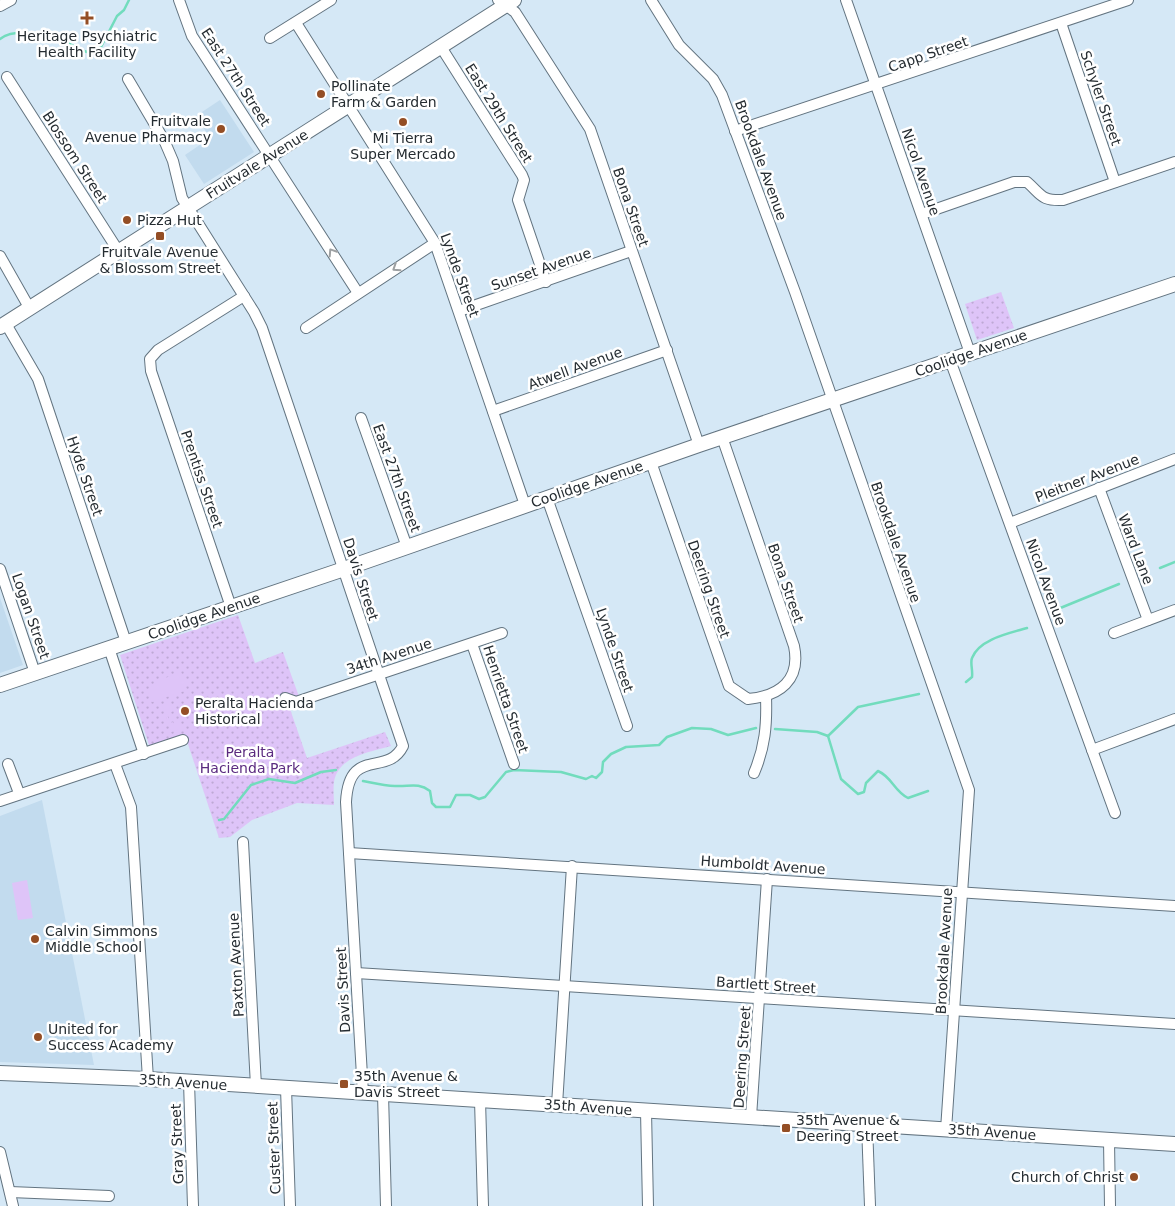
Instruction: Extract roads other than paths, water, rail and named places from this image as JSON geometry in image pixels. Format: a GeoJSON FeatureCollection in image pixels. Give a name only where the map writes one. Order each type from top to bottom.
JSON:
{"type":"FeatureCollection","features":[{"type":"Feature","properties":{"kind":"main road","name":"Fruitvale Avenue"},"geometry":{"type":"LineString","coordinates":[[3,325],[441,47],[506,2]]}},
{"type":"Feature","properties":{"kind":"main road","name":"Coolidge Avenue"},"geometry":{"type":"LineString","coordinates":[[0,684],[344,570],[722,437],[1175,284]]}},
{"type":"Feature","properties":{"kind":"main road","name":"35th Avenue"},"geometry":{"type":"LineString","coordinates":[[0,1073],[148,1079],[1175,1144]]}},
{"type":"Feature","properties":{"kind":"street"},"geometry":{"type":"LineString","coordinates":[[0,6],[11,0]]}},
{"type":"Feature","properties":{"kind":"street","name":"East 27th Street"},"geometry":{"type":"LineString","coordinates":[[179,0],[192,36],[358,293]]}},
{"type":"Feature","properties":{"kind":"street"},"geometry":{"type":"LineString","coordinates":[[270,38],[331,0]]}},
{"type":"Feature","properties":{"kind":"street","name":"Brookdale Avenue"},"geometry":{"type":"LineString","coordinates":[[651,0],[679,45],[712,79],[722,96],[832,400],[968,790],[946,1130]]}},
{"type":"Feature","properties":{"kind":"street","name":"Nicol Avenue"},"geometry":{"type":"LineString","coordinates":[[846,0],[970,353]]}},
{"type":"Feature","properties":{"kind":"street","name":"Capp Street"},"geometry":{"type":"LineString","coordinates":[[735,131],[876,86],[1128,0]]}},
{"type":"Feature","properties":{"kind":"street","name":"Bona Street"},"geometry":{"type":"LineString","coordinates":[[506,2],[515,12],[590,129],[699,445]]}},
{"type":"Feature","properties":{"kind":"street","name":"Lynde Street"},"geometry":{"type":"LineString","coordinates":[[296,23],[434,243],[526,505]]}},
{"type":"Feature","properties":{"kind":"street","name":"Schyler Street"},"geometry":{"type":"LineString","coordinates":[[1061,23],[1115,182]]}},
{"type":"Feature","properties":{"kind":"street","name":"East 29th Street"},"geometry":{"type":"LineString","coordinates":[[441,47],[522,175],[524,180],[518,200],[546,282]]}},
{"type":"Feature","properties":{"kind":"street","name":"Blossom Street"},"geometry":{"type":"LineString","coordinates":[[7,77],[119,252]]}},
{"type":"Feature","properties":{"kind":"street","name":"Davis Street"},"geometry":{"type":"LineString","coordinates":[[128,79],[164,140],[173,161],[182,198],[262,328],[403,746],[400,753],[393,758],[358,768],[352,774],[347,785],[346,802],[363,1093]]}},
{"type":"Feature","properties":{"kind":"street"},"geometry":{"type":"LineString","coordinates":[[922,214],[1014,182],[1027,182],[1039,195],[1048,200],[1063,200],[1175,162]]}},
{"type":"Feature","properties":{"kind":"street"},"geometry":{"type":"LineString","coordinates":[[306,328],[434,243]]}},
{"type":"Feature","properties":{"kind":"street","name":"Sunset Avenue"},"geometry":{"type":"LineString","coordinates":[[459,311],[631,251]]}},
{"type":"Feature","properties":{"kind":"street"},"geometry":{"type":"LineString","coordinates":[[0,256],[30,309]]}},
{"type":"Feature","properties":{"kind":"street","name":"Prentiss Street"},"geometry":{"type":"LineString","coordinates":[[231,607],[151,371],[150,359],[158,350],[244,296]]}},
{"type":"Feature","properties":{"kind":"street","name":"Hyde Street"},"geometry":{"type":"LineString","coordinates":[[3,325],[38,379],[126,642]]}},
{"type":"Feature","properties":{"kind":"street","name":"Atwell Avenue"},"geometry":{"type":"LineString","coordinates":[[493,411],[667,350]]}},
{"type":"Feature","properties":{"kind":"street","name":"Nicol Avenue"},"geometry":{"type":"LineString","coordinates":[[950,360],[1115,813]]}},
{"type":"Feature","properties":{"kind":"street","name":"East 27th Street"},"geometry":{"type":"LineString","coordinates":[[361,418],[408,547]]}},
{"type":"Feature","properties":{"kind":"street","name":"Bona Street"},"geometry":{"type":"LineString","coordinates":[[722,437],[794,646],[797,661],[791,680],[766,697]]}},
{"type":"Feature","properties":{"kind":"street","name":"Pleitner Avenue"},"geometry":{"type":"LineString","coordinates":[[1010,523],[1175,459]]}},
{"type":"Feature","properties":{"kind":"street","name":"Deering Street"},"geometry":{"type":"LineString","coordinates":[[651,462],[729,686],[748,699],[766,697]]}},
{"type":"Feature","properties":{"kind":"street","name":"Ward Lane"},"geometry":{"type":"LineString","coordinates":[[1099,488],[1148,620]]}},
{"type":"Feature","properties":{"kind":"street","name":"Lynde Street"},"geometry":{"type":"LineString","coordinates":[[547,498],[627,726]]}},
{"type":"Feature","properties":{"kind":"street","name":"Logan Street"},"geometry":{"type":"LineString","coordinates":[[0,569],[35,673]]}},
{"type":"Feature","properties":{"kind":"street"},"geometry":{"type":"LineString","coordinates":[[1114,633],[1175,610]]}},
{"type":"Feature","properties":{"kind":"street","name":"34th Avenue"},"geometry":{"type":"LineString","coordinates":[[285,698],[296,702],[502,633]]}},
{"type":"Feature","properties":{"kind":"street","name":"Henrietta Street"},"geometry":{"type":"LineString","coordinates":[[472,644],[514,764]]}},
{"type":"Feature","properties":{"kind":"street"},"geometry":{"type":"LineString","coordinates":[[109,648],[144,754]]}},
{"type":"Feature","properties":{"kind":"street"},"geometry":{"type":"LineString","coordinates":[[754,773],[762,755],[767,730],[766,697]]}},
{"type":"Feature","properties":{"kind":"street"},"geometry":{"type":"LineString","coordinates":[[1092,750],[1175,719]]}},
{"type":"Feature","properties":{"kind":"street"},"geometry":{"type":"LineString","coordinates":[[0,801],[183,740]]}},
{"type":"Feature","properties":{"kind":"street"},"geometry":{"type":"LineString","coordinates":[[8,764],[20,793]]}},
{"type":"Feature","properties":{"kind":"street"},"geometry":{"type":"LineString","coordinates":[[115,764],[131,807],[148,1079]]}},
{"type":"Feature","properties":{"kind":"street","name":"Paxton Avenue"},"geometry":{"type":"LineString","coordinates":[[243,842],[256,1086]]}},
{"type":"Feature","properties":{"kind":"street","name":"Humboldt Avenue"},"geometry":{"type":"LineString","coordinates":[[350,852],[1175,906]]}},
{"type":"Feature","properties":{"kind":"street"},"geometry":{"type":"LineString","coordinates":[[557,1105],[572,866]]}},
{"type":"Feature","properties":{"kind":"street","name":"Deering Street"},"geometry":{"type":"LineString","coordinates":[[751,1117],[767,878]]}},
{"type":"Feature","properties":{"kind":"street","name":"Bartlett Street"},"geometry":{"type":"LineString","coordinates":[[356,973],[1175,1024]]}},
{"type":"Feature","properties":{"kind":"street","name":"Gray Street"},"geometry":{"type":"LineString","coordinates":[[189,1082],[193,1206]]}},
{"type":"Feature","properties":{"kind":"street","name":"Custer Street"},"geometry":{"type":"LineString","coordinates":[[286,1088],[290,1206]]}},
{"type":"Feature","properties":{"kind":"street"},"geometry":{"type":"LineString","coordinates":[[383,1094],[386,1206]]}},
{"type":"Feature","properties":{"kind":"street"},"geometry":{"type":"LineString","coordinates":[[480,1100],[483,1206]]}},
{"type":"Feature","properties":{"kind":"street"},"geometry":{"type":"LineString","coordinates":[[646,1111],[648,1206]]}},
{"type":"Feature","properties":{"kind":"street"},"geometry":{"type":"LineString","coordinates":[[867,1125],[870,1206]]}},
{"type":"Feature","properties":{"kind":"street"},"geometry":{"type":"LineString","coordinates":[[1109,1140],[1110,1206]]}},
{"type":"Feature","properties":{"kind":"street"},"geometry":{"type":"LineString","coordinates":[[0,1152],[13,1206]]}},
{"type":"Feature","properties":{"kind":"street"},"geometry":{"type":"LineString","coordinates":[[10,1192],[109,1196]]}},
{"type":"Feature","properties":{"kind":"waterway"},"geometry":{"type":"LineString","coordinates":[[0,39],[13,34],[38,33],[60,39],[82,51],[92,53],[101,47],[117,16],[124,10],[129,0]]}},
{"type":"Feature","properties":{"kind":"waterway"},"geometry":{"type":"LineString","coordinates":[[1160,568],[1175,562]]}},
{"type":"Feature","properties":{"kind":"waterway"},"geometry":{"type":"LineString","coordinates":[[1053,611],[1119,584]]}},
{"type":"Feature","properties":{"kind":"waterway"},"geometry":{"type":"LineString","coordinates":[[966,682],[972,677],[972,658],[981,646],[988,641],[1027,628]]}},
{"type":"Feature","properties":{"kind":"waterway"},"geometry":{"type":"LineString","coordinates":[[828,736],[858,707],[919,694]]}},
{"type":"Feature","properties":{"kind":"waterway"},"geometry":{"type":"LineString","coordinates":[[363,781],[387,786],[426,788],[430,791],[432,803],[436,807],[450,807],[456,795],[470,795],[479,799],[485,797],[506,772],[514,770],[561,772],[586,779],[592,776],[596,778],[602,772],[603,762],[611,754],[626,747],[659,745],[667,737],[692,728],[711,729],[728,735],[756,728]]}},
{"type":"Feature","properties":{"kind":"waterway"},"geometry":{"type":"LineString","coordinates":[[775,729],[817,732],[828,736]]}},
{"type":"Feature","properties":{"kind":"waterway"},"geometry":{"type":"LineString","coordinates":[[828,736],[841,779],[858,794],[864,792],[866,783],[878,771],[887,777],[899,792],[908,798],[928,791]]}},
{"type":"Feature","properties":{"kind":"waterway"},"geometry":{"type":"LineString","coordinates":[[219,820],[224,819],[251,785],[269,779],[295,783],[321,772],[336,770]]}},
{"type":"Feature","properties":{"kind":"place","name":"Heritage Psychiatric Health Facility"},"geometry":{"type":"Point","coordinates":[87,18]}},
{"type":"Feature","properties":{"kind":"place","name":"Pollinate Farm & Garden"},"geometry":{"type":"Point","coordinates":[321,94]}},
{"type":"Feature","properties":{"kind":"place","name":"Mi Tierra Super Mercado"},"geometry":{"type":"Point","coordinates":[403,122]}},
{"type":"Feature","properties":{"kind":"place","name":"Fruitvale Avenue Pharmacy"},"geometry":{"type":"Point","coordinates":[221,129]}},
{"type":"Feature","properties":{"kind":"place","name":"Pizza Hut"},"geometry":{"type":"Point","coordinates":[127,220]}},
{"type":"Feature","properties":{"kind":"place","name":"Fruitvale Avenue & Blossom Street"},"geometry":{"type":"Point","coordinates":[160,236]}},
{"type":"Feature","properties":{"kind":"place","name":"Peralta Hacienda Historical"},"geometry":{"type":"Point","coordinates":[185,711]}},
{"type":"Feature","properties":{"kind":"place","name":"Calvin Simmons Middle School"},"geometry":{"type":"Point","coordinates":[35,939]}},
{"type":"Feature","properties":{"kind":"place","name":"United for Success Academy"},"geometry":{"type":"Point","coordinates":[38,1037]}},
{"type":"Feature","properties":{"kind":"place","name":"35th Avenue & Davis Street"},"geometry":{"type":"Point","coordinates":[344,1084]}},
{"type":"Feature","properties":{"kind":"place","name":"35th Avenue & Deering Street"},"geometry":{"type":"Point","coordinates":[786,1128]}},
{"type":"Feature","properties":{"kind":"place","name":"Church of Christ"},"geometry":{"type":"Point","coordinates":[1134,1177]}},
{"type":"Feature","properties":{"kind":"park label","name":"Peralta Hacienda Park"},"geometry":{"type":"Point","coordinates":[250,760]}}]}
